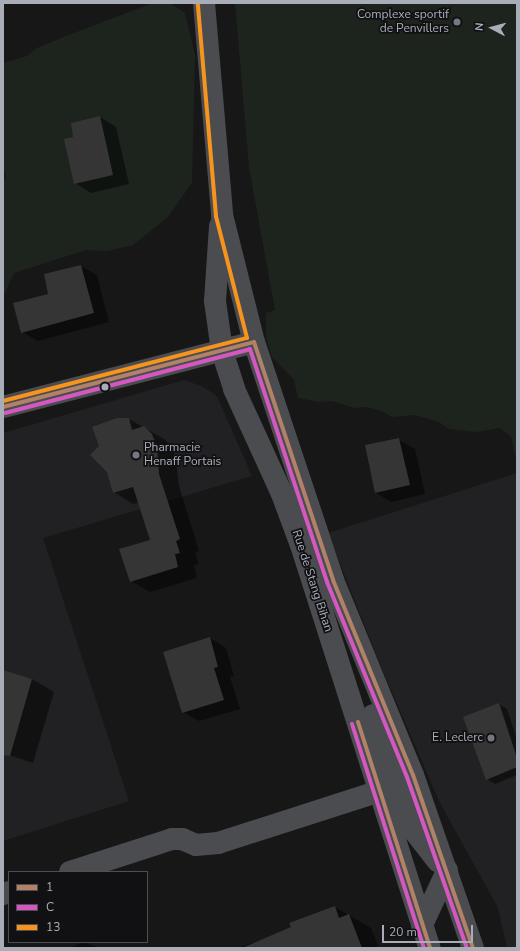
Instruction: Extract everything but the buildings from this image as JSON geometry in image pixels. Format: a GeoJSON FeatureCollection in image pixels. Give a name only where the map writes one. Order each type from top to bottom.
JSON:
{"type":"FeatureCollection","features":[{"type":"Feature","properties":{"kind":"street","name":"Rue de Stang Bihan"},"geometry":{"type":"LineString","coordinates":[[204,3],[222,215],[238,346],[234,389],[282,494],[340,666],[430,948]]}},
{"type":"Feature","properties":{"kind":"street","name":"Rue de Stang Bihan"},"geometry":{"type":"LineString","coordinates":[[222,215],[215,283],[217,325],[238,346],[264,414],[274,432],[288,445],[333,580],[413,775],[473,948]]}},
{"type":"Feature","properties":{"kind":"street"},"geometry":{"type":"LineString","coordinates":[[3,408],[238,346]]}},
{"type":"Feature","properties":{"kind":"street"},"geometry":{"type":"LineString","coordinates":[[340,666],[358,682],[364,692],[415,832],[447,870],[422,925]]}},
{"type":"Feature","properties":{"kind":"street"},"geometry":{"type":"LineString","coordinates":[[73,871],[172,839],[182,839],[196,845],[218,843],[380,790]]}},
{"type":"Feature","properties":{"kind":"shaded area"},"geometry":{"type":"Polygon","coordinates":[[[153,3],[170,3],[185,13],[195,55],[192,183],[167,218],[133,245],[107,251],[86,250],[14,273],[3,297],[3,181],[6,177],[3,166],[3,63],[27,56],[37,48],[153,3]]]}},
{"type":"Feature","properties":{"kind":"shaded area"},"geometry":{"type":"Polygon","coordinates":[[[235,3],[517,3],[517,463],[511,437],[500,428],[477,432],[449,429],[439,422],[415,415],[392,417],[382,411],[367,407],[354,408],[332,401],[320,402],[298,398],[294,380],[272,357],[266,337],[266,313],[275,310],[249,167],[235,3]]]}},
{"type":"Feature","properties":{"kind":"shaded area"},"geometry":{"type":"Polygon","coordinates":[[[184,380],[202,386],[217,396],[252,476],[43,538],[129,801],[3,841],[3,433],[184,380]]]}},
{"type":"Feature","properties":{"kind":"shaded area"},"geometry":{"type":"Polygon","coordinates":[[[517,473],[517,948],[507,948],[498,908],[439,801],[382,669],[328,533],[517,473]]]}},
{"type":"Feature","properties":{"kind":"transit line","name":"13"},"geometry":{"type":"LineString","coordinates":[[3,401],[247,338],[216,216],[198,4]]}},
{"type":"Feature","properties":{"kind":"transit line","name":"1"},"geometry":{"type":"LineString","coordinates":[[3,407],[254,342],[333,580],[413,775],[473,948]]}},
{"type":"Feature","properties":{"kind":"transit line","name":"C"},"geometry":{"type":"LineString","coordinates":[[5,413],[250,349],[327,582],[407,777],[467,948]]}},
{"type":"Feature","properties":{"kind":"transit line","name":"1"},"geometry":{"type":"LineString","coordinates":[[358,722],[430,948]]}},
{"type":"Feature","properties":{"kind":"transit line","name":"C"},"geometry":{"type":"LineString","coordinates":[[352,724],[424,948]]}},
{"type":"Feature","properties":{"kind":"place","name":"Complexe sportif de Penvillers"},"geometry":{"type":"Point","coordinates":[457,22]}},
{"type":"Feature","properties":{"kind":"place","name":"Pharmacie Henaff Portais"},"geometry":{"type":"Point","coordinates":[136,455]}},
{"type":"Feature","properties":{"kind":"place","name":"E. Leclerc"},"geometry":{"type":"Point","coordinates":[491,738]}}]}
